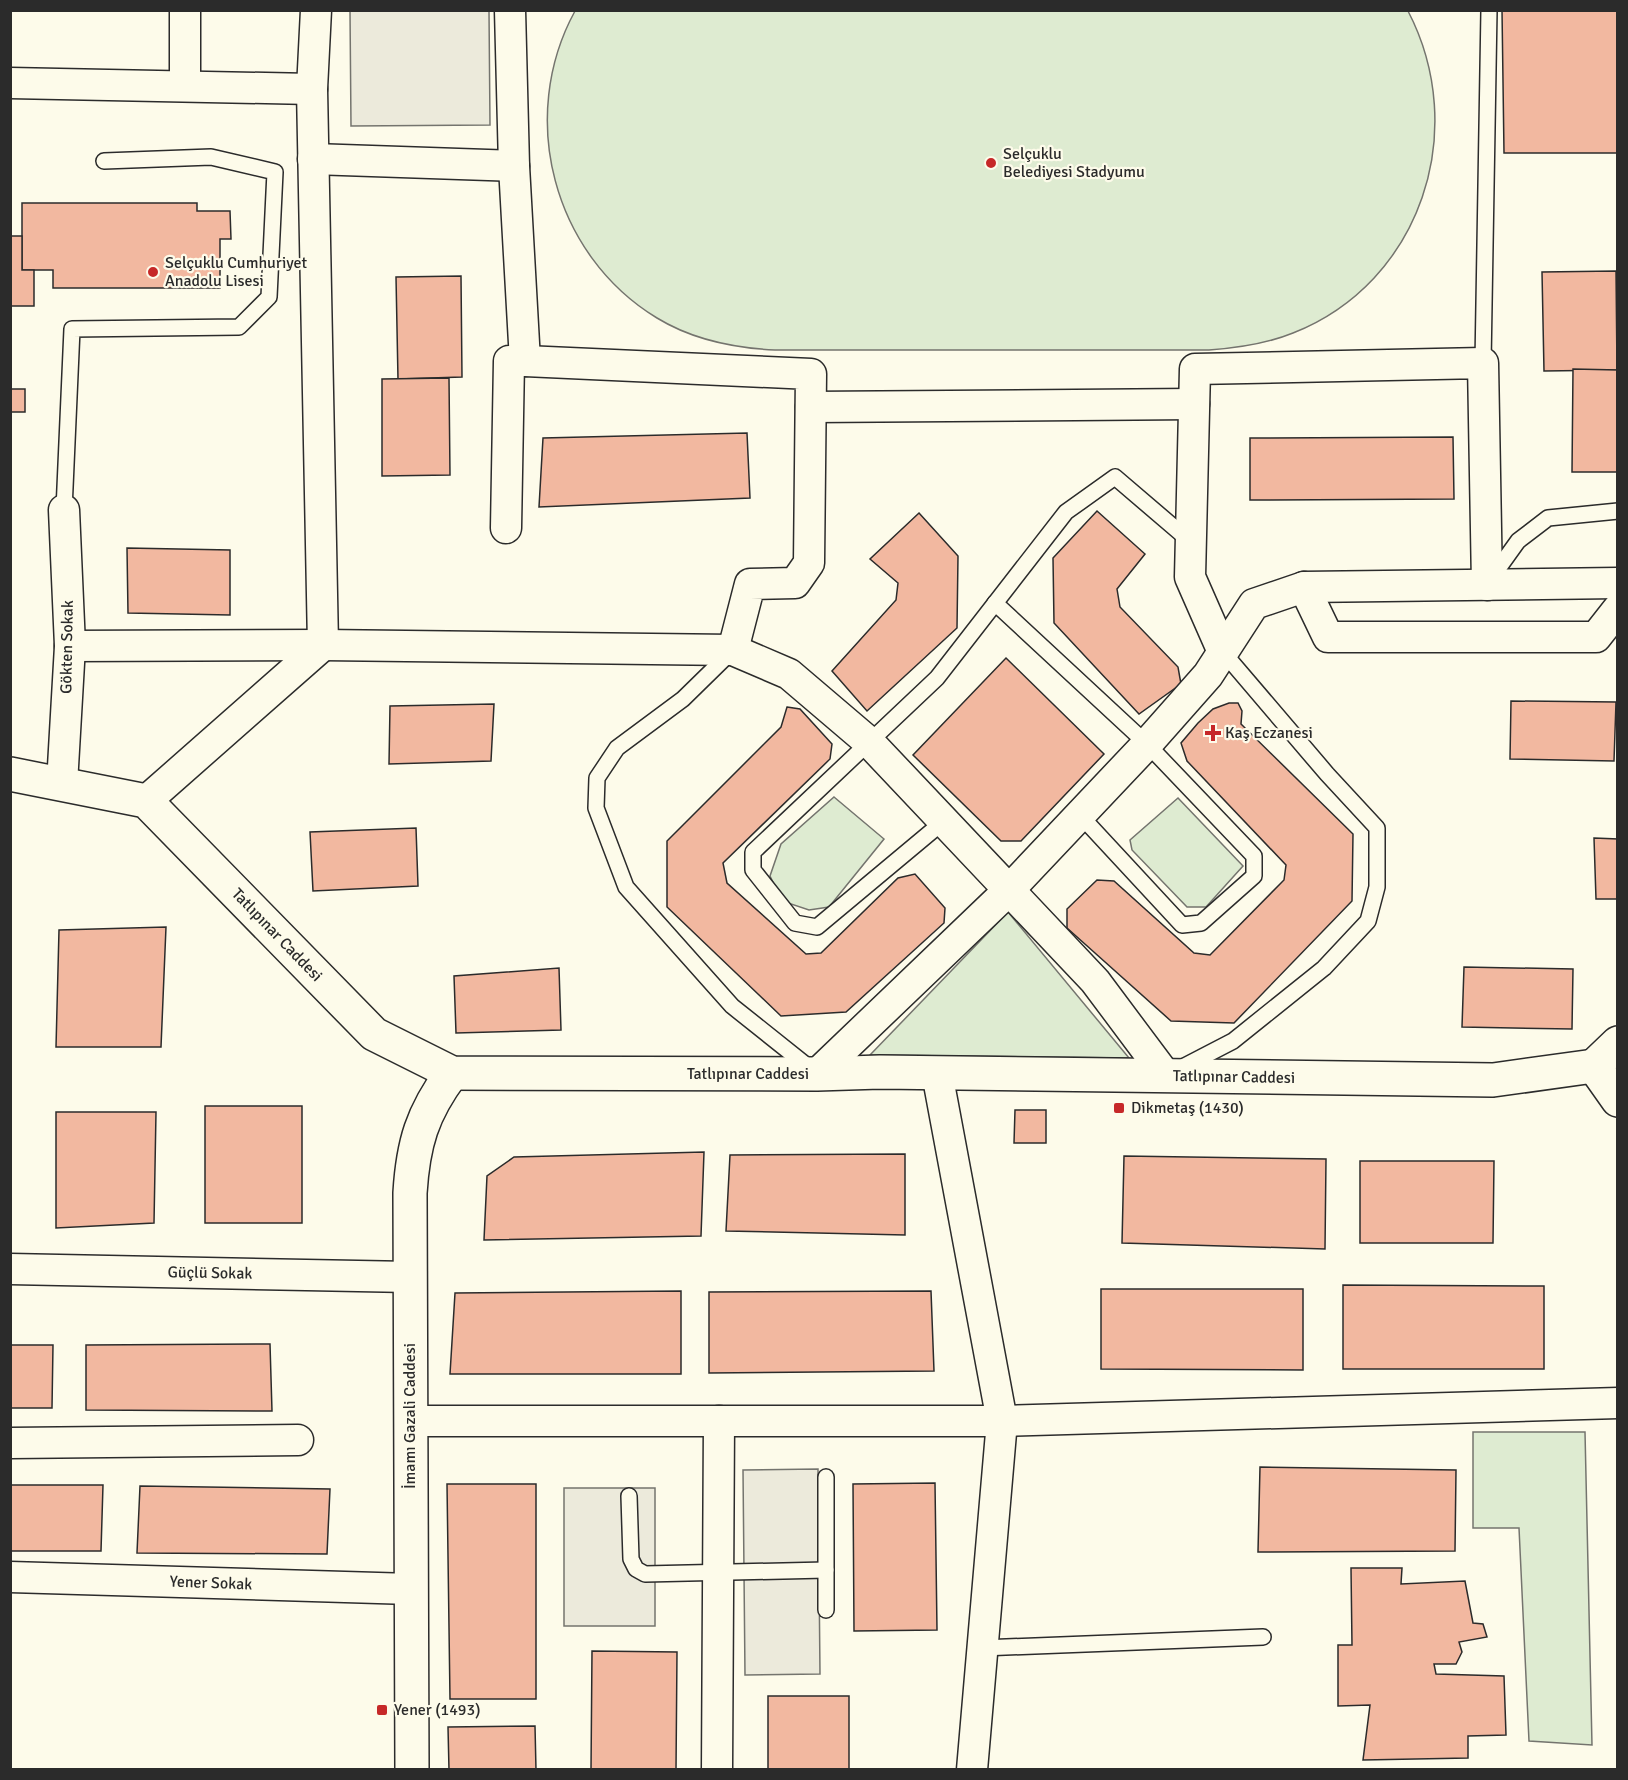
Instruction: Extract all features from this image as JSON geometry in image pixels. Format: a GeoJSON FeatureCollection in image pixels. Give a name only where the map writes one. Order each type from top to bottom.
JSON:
{"type":"FeatureCollection","features":[{"type":"Feature","properties":{"kind":"street"},"geometry":{"type":"LineString","coordinates":[[185,10],[185,86]]}},
{"type":"Feature","properties":{"kind":"street"},"geometry":{"type":"LineString","coordinates":[[10,774],[146,801],[323,645],[312,89],[315,10]]}},
{"type":"Feature","properties":{"kind":"street"},"geometry":{"type":"LineString","coordinates":[[510,10],[514,166],[525,362]]}},
{"type":"Feature","properties":{"kind":"street"},"geometry":{"type":"LineString","coordinates":[[10,83],[312,89]]}},
{"type":"Feature","properties":{"kind":"street"},"geometry":{"type":"LineString","coordinates":[[313,159],[514,166]]}},
{"type":"Feature","properties":{"kind":"street"},"geometry":{"type":"LineString","coordinates":[[506,528],[509,362],[811,374],[809,563],[795,583],[750,584],[734,650]]}},
{"type":"Feature","properties":{"kind":"street"},"geometry":{"type":"LineString","coordinates":[[1223,652],[1190,577],[1195,369],[1483,363],[1487,585]]}},
{"type":"Feature","properties":{"kind":"street"},"geometry":{"type":"LineString","coordinates":[[811,407],[1194,404]]}},
{"type":"Feature","properties":{"kind":"street","name":"Gökten Sokak"},"geometry":{"type":"LineString","coordinates":[[62,784],[70,646],[64,510]]}},
{"type":"Feature","properties":{"kind":"street"},"geometry":{"type":"LineString","coordinates":[[818,1074],[1010,890],[1147,744],[1208,675],[1254,604],[1304,587],[1617,583]]}},
{"type":"Feature","properties":{"kind":"street"},"geometry":{"type":"LineString","coordinates":[[1304,587],[1328,636],[1596,636],[1617,609]]}},
{"type":"Feature","properties":{"kind":"street"},"geometry":{"type":"LineString","coordinates":[[70,646],[323,645],[734,650],[789,674],[870,743],[1095,981],[1166,1076]]}},
{"type":"Feature","properties":{"kind":"street","name":"Tatlıpınar Caddesi"},"geometry":{"type":"LineString","coordinates":[[146,801],[374,1034],[452,1073],[937,1073],[1493,1080],[1594,1066]]}},
{"type":"Feature","properties":{"kind":"street"},"geometry":{"type":"LineString","coordinates":[[1617,1043],[1594,1066],[1617,1100]]}},
{"type":"Feature","properties":{"kind":"street","name":"İmamı Gazali Caddesi"},"geometry":{"type":"LineString","coordinates":[[412,1770],[410,1193],[416,1141],[437,1092],[452,1073]]}},
{"type":"Feature","properties":{"kind":"street"},"geometry":{"type":"LineString","coordinates":[[937,1073],[1002,1421],[972,1770]]}},
{"type":"Feature","properties":{"kind":"street","name":"Güçlü Sokak"},"geometry":{"type":"LineString","coordinates":[[10,1269],[410,1277]]}},
{"type":"Feature","properties":{"kind":"street"},"geometry":{"type":"LineString","coordinates":[[411,1422],[1002,1421],[1617,1403]]}},
{"type":"Feature","properties":{"kind":"street"},"geometry":{"type":"LineString","coordinates":[[717,1770],[719,1422]]}},
{"type":"Feature","properties":{"kind":"street"},"geometry":{"type":"LineString","coordinates":[[10,1443],[298,1440]]}},
{"type":"Feature","properties":{"kind":"street","name":"Yener Sokak"},"geometry":{"type":"LineString","coordinates":[[10,1577],[411,1589]]}},
{"type":"Feature","properties":{"kind":"lane"},"geometry":{"type":"LineString","coordinates":[[1483,363],[1489,10]]}},
{"type":"Feature","properties":{"kind":"lane"},"geometry":{"type":"LineString","coordinates":[[64,510],[72,329],[239,327],[269,297],[275,172],[211,157],[104,161]]}},
{"type":"Feature","properties":{"kind":"lane"},"geometry":{"type":"LineString","coordinates":[[944,821],[817,927],[795,923],[753,870],[753,852],[937,678],[1066,512],[1115,477],[1191,542]]}},
{"type":"Feature","properties":{"kind":"lane"},"geometry":{"type":"LineString","coordinates":[[1487,585],[1518,541],[1548,518],[1617,511]]}},
{"type":"Feature","properties":{"kind":"lane"},"geometry":{"type":"LineString","coordinates":[[995,603],[1147,744],[1254,856],[1254,876],[1201,923],[1182,925],[1080,815]]}},
{"type":"Feature","properties":{"kind":"lane"},"geometry":{"type":"LineString","coordinates":[[734,650],[683,699],[616,748],[597,778],[596,807],[626,887],[732,1006],[818,1074]]}},
{"type":"Feature","properties":{"kind":"lane"},"geometry":{"type":"LineString","coordinates":[[1166,1076],[1233,1041],[1324,968],[1368,921],[1377,887],[1377,828],[1327,774],[1223,652]]}},
{"type":"Feature","properties":{"kind":"lane"},"geometry":{"type":"LineString","coordinates":[[826,1477],[826,1610]]}},
{"type":"Feature","properties":{"kind":"lane"},"geometry":{"type":"LineString","coordinates":[[629,1496],[631,1558],[636,1569],[645,1574],[826,1570]]}},
{"type":"Feature","properties":{"kind":"lane"},"geometry":{"type":"LineString","coordinates":[[982,1648],[1263,1637]]}},
{"type":"Feature","properties":{"kind":"green space","name":"Selçuklu Belediyesi Stadyumu"},"geometry":{"type":"Polygon","coordinates":[[[575,11],[1408,11],[1426,57],[1434,104],[1433,152],[1422,198],[1402,240],[1374,278],[1338,309],[1293,333],[1273,340],[1241,347],[1209,350],[775,350],[729,345],[714,342],[671,326],[621,291],[592,258],[570,221],[555,181],[548,138],[549,95],[558,52],[575,11]]]}},
{"type":"Feature","properties":{"kind":"green space"},"geometry":{"type":"Polygon","coordinates":[[[834,797],[884,839],[829,907],[809,910],[782,901],[770,876],[781,844],[834,797]]]}},
{"type":"Feature","properties":{"kind":"green space"},"geometry":{"type":"Polygon","coordinates":[[[1178,798],[1243,866],[1206,907],[1187,907],[1132,850],[1130,840],[1178,798]]]}},
{"type":"Feature","properties":{"kind":"green space"},"geometry":{"type":"Polygon","coordinates":[[[1008,912],[1129,1058],[870,1055],[1008,912]]]}},
{"type":"Feature","properties":{"kind":"green space"},"geometry":{"type":"Polygon","coordinates":[[[1473,1432],[1585,1432],[1592,1745],[1529,1741],[1519,1528],[1473,1528],[1473,1432]]]}},
{"type":"Feature","properties":{"kind":"shaded area"},"geometry":{"type":"Polygon","coordinates":[[[350,11],[489,11],[490,125],[351,126],[350,11]]]}},
{"type":"Feature","properties":{"kind":"shaded area"},"geometry":{"type":"Polygon","coordinates":[[[818,1469],[820,1674],[745,1675],[743,1470],[818,1469]]]}},
{"type":"Feature","properties":{"kind":"shaded area"},"geometry":{"type":"Polygon","coordinates":[[[564,1488],[655,1488],[655,1626],[564,1626],[564,1488]]]}},
{"type":"Feature","properties":{"kind":"building"},"geometry":{"type":"Polygon","coordinates":[[[1502,10],[1618,10],[1618,153],[1504,153],[1502,10]]]}},
{"type":"Feature","properties":{"kind":"building"},"geometry":{"type":"Polygon","coordinates":[[[22,203],[197,203],[197,211],[230,211],[231,239],[220,239],[220,288],[53,288],[53,270],[22,270],[22,203]]]}},
{"type":"Feature","properties":{"kind":"building"},"geometry":{"type":"Polygon","coordinates":[[[10,236],[22,236],[22,270],[34,270],[34,306],[10,306],[10,236]]]}},
{"type":"Feature","properties":{"kind":"building"},"geometry":{"type":"Polygon","coordinates":[[[1616,271],[1617,370],[1544,371],[1542,272],[1616,271]]]}},
{"type":"Feature","properties":{"kind":"building"},"geometry":{"type":"Polygon","coordinates":[[[461,276],[462,377],[398,379],[396,277],[461,276]]]}},
{"type":"Feature","properties":{"kind":"building"},"geometry":{"type":"Polygon","coordinates":[[[1573,369],[1618,370],[1618,472],[1572,472],[1573,369]]]}},
{"type":"Feature","properties":{"kind":"building"},"geometry":{"type":"Polygon","coordinates":[[[449,378],[450,475],[382,476],[382,379],[449,378]]]}},
{"type":"Feature","properties":{"kind":"building"},"geometry":{"type":"Polygon","coordinates":[[[10,389],[25,389],[25,412],[10,412],[10,389]]]}},
{"type":"Feature","properties":{"kind":"building"},"geometry":{"type":"Polygon","coordinates":[[[747,433],[750,498],[539,507],[543,438],[747,433]]]}},
{"type":"Feature","properties":{"kind":"building"},"geometry":{"type":"Polygon","coordinates":[[[1453,437],[1454,499],[1250,500],[1250,438],[1453,437]]]}},
{"type":"Feature","properties":{"kind":"building"},"geometry":{"type":"Polygon","coordinates":[[[1097,511],[1145,554],[1117,589],[1120,607],[1178,667],[1181,684],[1139,714],[1054,623],[1053,558],[1097,511]]]}},
{"type":"Feature","properties":{"kind":"building"},"geometry":{"type":"Polygon","coordinates":[[[919,513],[958,556],[957,628],[867,711],[832,671],[896,600],[898,583],[870,559],[919,513]]]}},
{"type":"Feature","properties":{"kind":"building"},"geometry":{"type":"Polygon","coordinates":[[[127,548],[230,550],[230,615],[128,613],[127,548]]]}},
{"type":"Feature","properties":{"kind":"building"},"geometry":{"type":"Polygon","coordinates":[[[1006,658],[1104,754],[1021,841],[1001,841],[913,755],[1006,658]]]}},
{"type":"Feature","properties":{"kind":"building"},"geometry":{"type":"Polygon","coordinates":[[[1511,701],[1616,702],[1614,761],[1510,759],[1511,701]]]}},
{"type":"Feature","properties":{"kind":"building"},"geometry":{"type":"Polygon","coordinates":[[[1229,703],[1238,703],[1242,711],[1241,724],[1353,834],[1352,901],[1234,1023],[1171,1021],[1067,928],[1067,909],[1097,880],[1114,881],[1194,953],[1210,955],[1284,880],[1286,865],[1187,761],[1181,743],[1213,709],[1229,703]]]}},
{"type":"Feature","properties":{"kind":"building"},"geometry":{"type":"Polygon","coordinates":[[[494,704],[491,761],[389,764],[390,706],[494,704]]]}},
{"type":"Feature","properties":{"kind":"building"},"geometry":{"type":"Polygon","coordinates":[[[787,707],[800,709],[832,744],[830,759],[723,863],[727,883],[806,954],[821,953],[898,878],[915,874],[945,908],[944,923],[846,1012],[781,1016],[667,907],[667,841],[781,727],[787,707]]]}},
{"type":"Feature","properties":{"kind":"building"},"geometry":{"type":"Polygon","coordinates":[[[416,828],[418,886],[313,891],[310,832],[416,828]]]}},
{"type":"Feature","properties":{"kind":"building"},"geometry":{"type":"Polygon","coordinates":[[[1594,838],[1618,839],[1618,899],[1596,899],[1594,838]]]}},
{"type":"Feature","properties":{"kind":"building"},"geometry":{"type":"Polygon","coordinates":[[[166,927],[161,1047],[56,1047],[59,930],[166,927]]]}},
{"type":"Feature","properties":{"kind":"building"},"geometry":{"type":"Polygon","coordinates":[[[1464,967],[1573,969],[1572,1029],[1462,1027],[1464,967]]]}},
{"type":"Feature","properties":{"kind":"building"},"geometry":{"type":"Polygon","coordinates":[[[559,968],[561,1030],[456,1033],[454,976],[559,968]]]}},
{"type":"Feature","properties":{"kind":"building"},"geometry":{"type":"Polygon","coordinates":[[[205,1106],[302,1106],[302,1223],[205,1223],[205,1106]]]}},
{"type":"Feature","properties":{"kind":"building"},"geometry":{"type":"Polygon","coordinates":[[[1015,1110],[1046,1110],[1046,1143],[1014,1143],[1015,1110]]]}},
{"type":"Feature","properties":{"kind":"building"},"geometry":{"type":"Polygon","coordinates":[[[56,1112],[156,1112],[154,1223],[56,1228],[56,1112]]]}},
{"type":"Feature","properties":{"kind":"building"},"geometry":{"type":"Polygon","coordinates":[[[704,1152],[701,1236],[484,1240],[487,1176],[514,1157],[704,1152]]]}},
{"type":"Feature","properties":{"kind":"building"},"geometry":{"type":"Polygon","coordinates":[[[905,1154],[905,1235],[726,1231],[730,1155],[905,1154]]]}},
{"type":"Feature","properties":{"kind":"building"},"geometry":{"type":"Polygon","coordinates":[[[1124,1156],[1326,1159],[1325,1249],[1122,1243],[1124,1156]]]}},
{"type":"Feature","properties":{"kind":"building"},"geometry":{"type":"Polygon","coordinates":[[[1360,1161],[1494,1161],[1493,1243],[1360,1243],[1360,1161]]]}},
{"type":"Feature","properties":{"kind":"building"},"geometry":{"type":"Polygon","coordinates":[[[1343,1285],[1544,1286],[1544,1369],[1343,1369],[1343,1285]]]}},
{"type":"Feature","properties":{"kind":"building"},"geometry":{"type":"Polygon","coordinates":[[[1101,1289],[1303,1289],[1303,1370],[1101,1369],[1101,1289]]]}},
{"type":"Feature","properties":{"kind":"building"},"geometry":{"type":"Polygon","coordinates":[[[681,1291],[681,1374],[450,1374],[455,1293],[681,1291]]]}},
{"type":"Feature","properties":{"kind":"building"},"geometry":{"type":"Polygon","coordinates":[[[931,1291],[934,1371],[709,1373],[709,1292],[931,1291]]]}},
{"type":"Feature","properties":{"kind":"building"},"geometry":{"type":"Polygon","coordinates":[[[270,1344],[272,1411],[86,1410],[86,1345],[270,1344]]]}},
{"type":"Feature","properties":{"kind":"building"},"geometry":{"type":"Polygon","coordinates":[[[10,1345],[53,1345],[52,1408],[10,1408],[10,1345]]]}},
{"type":"Feature","properties":{"kind":"building"},"geometry":{"type":"Polygon","coordinates":[[[1260,1467],[1456,1470],[1455,1551],[1258,1552],[1260,1467]]]}},
{"type":"Feature","properties":{"kind":"building"},"geometry":{"type":"Polygon","coordinates":[[[935,1483],[937,1630],[854,1631],[853,1484],[935,1483]]]}},
{"type":"Feature","properties":{"kind":"building"},"geometry":{"type":"Polygon","coordinates":[[[447,1484],[536,1484],[536,1699],[450,1699],[447,1484]]]}},
{"type":"Feature","properties":{"kind":"building"},"geometry":{"type":"Polygon","coordinates":[[[10,1485],[103,1485],[101,1551],[10,1551],[10,1485]]]}},
{"type":"Feature","properties":{"kind":"building"},"geometry":{"type":"Polygon","coordinates":[[[140,1486],[330,1489],[327,1554],[137,1553],[140,1486]]]}},
{"type":"Feature","properties":{"kind":"building"},"geometry":{"type":"Polygon","coordinates":[[[1351,1568],[1402,1568],[1401,1584],[1465,1581],[1473,1623],[1483,1624],[1487,1637],[1459,1642],[1462,1652],[1456,1664],[1434,1664],[1436,1674],[1504,1676],[1506,1735],[1468,1736],[1468,1758],[1363,1760],[1370,1705],[1338,1706],[1338,1645],[1352,1645],[1351,1568]]]}},
{"type":"Feature","properties":{"kind":"building"},"geometry":{"type":"Polygon","coordinates":[[[592,1651],[677,1652],[676,1770],[591,1770],[592,1651]]]}},
{"type":"Feature","properties":{"kind":"building"},"geometry":{"type":"Polygon","coordinates":[[[768,1696],[849,1696],[849,1770],[768,1770],[768,1696]]]}},
{"type":"Feature","properties":{"kind":"building"},"geometry":{"type":"Polygon","coordinates":[[[535,1726],[536,1770],[449,1770],[448,1727],[535,1726]]]}},
{"type":"Feature","properties":{"kind":"place","name":"Selçuklu Belediyesi Stadyumu"},"geometry":{"type":"Point","coordinates":[991,163]}},
{"type":"Feature","properties":{"kind":"place","name":"Selçuklu Cumhuriyet Anadolu Lisesi"},"geometry":{"type":"Point","coordinates":[153,272]}},
{"type":"Feature","properties":{"kind":"place","name":"Kaş Eczanesi"},"geometry":{"type":"Point","coordinates":[1213,733]}},
{"type":"Feature","properties":{"kind":"place","name":"Dikmetaş (1430)"},"geometry":{"type":"Point","coordinates":[1119,1108]}},
{"type":"Feature","properties":{"kind":"place","name":"Yener (1493)"},"geometry":{"type":"Point","coordinates":[382,1710]}}]}
